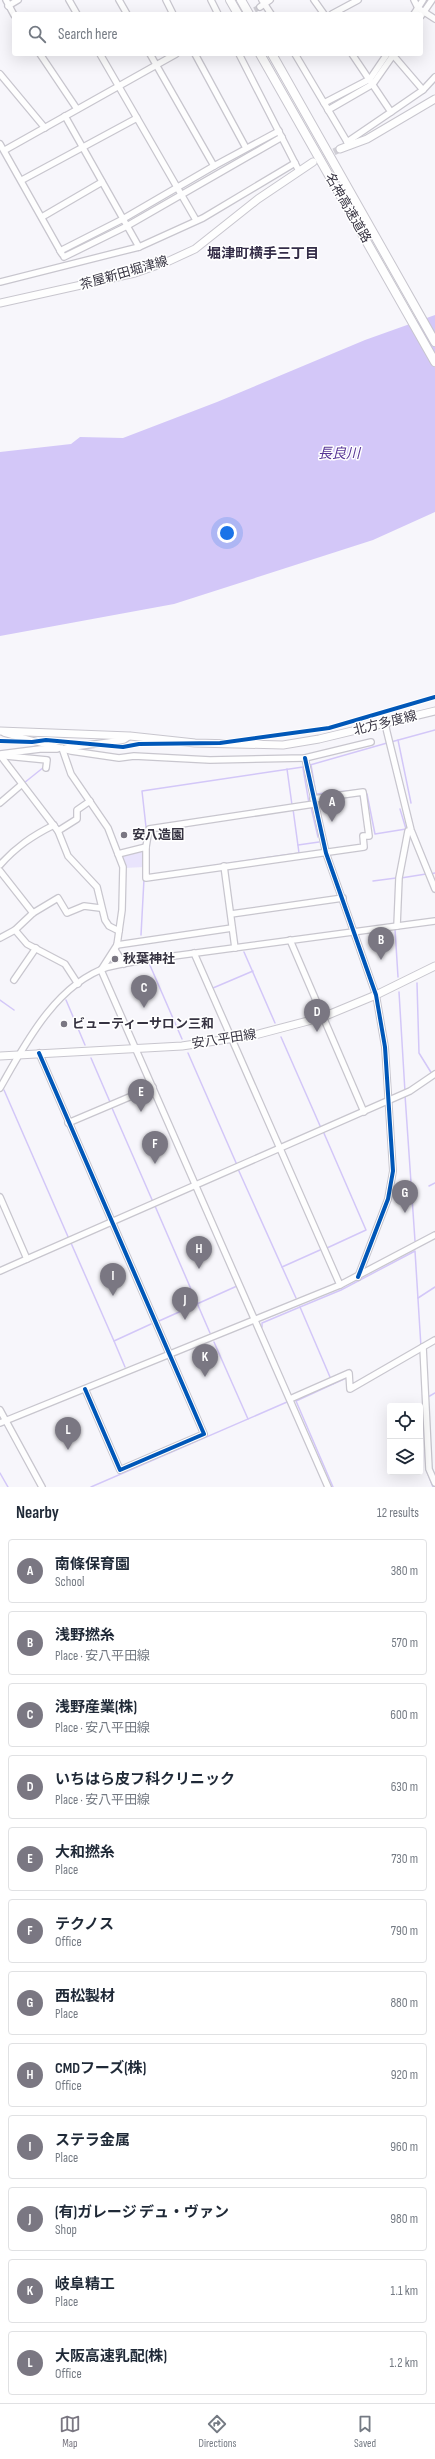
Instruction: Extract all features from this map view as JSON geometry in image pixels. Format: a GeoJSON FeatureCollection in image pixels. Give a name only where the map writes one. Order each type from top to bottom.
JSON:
{"type":"FeatureCollection","features":[{"type":"Feature","properties":{"kind":"highway"},"geometry":{"type":"LineString","coordinates":[[230,0],[237,12]]}},
{"type":"Feature","properties":{"kind":"highway"},"geometry":{"type":"LineString","coordinates":[[241,0],[248,12]]}},
{"type":"Feature","properties":{"kind":"highway","name":"名神高速道路"},"geometry":{"type":"LineString","coordinates":[[261,56],[435,362]]}},
{"type":"Feature","properties":{"kind":"highway","name":"名神高速道路"},"geometry":{"type":"LineString","coordinates":[[273,56],[435,342]]}},
{"type":"Feature","properties":{"kind":"main road"},"geometry":{"type":"LineString","coordinates":[[340,148],[348,144],[367,139],[435,99]]}},
{"type":"Feature","properties":{"kind":"main road","name":"茶屋新田堀津線"},"geometry":{"type":"LineString","coordinates":[[0,303],[135,273],[169,262],[195,249],[258,199],[313,162]]}},
{"type":"Feature","properties":{"kind":"main road","name":"北方多度線"},"geometry":{"type":"LineString","coordinates":[[0,731],[130,736],[195,743],[283,745],[319,739],[435,711]]}},
{"type":"Feature","properties":{"kind":"main road","name":"安八平田線"},"geometry":{"type":"LineString","coordinates":[[0,1056],[136,1049],[233,1039],[323,1017],[376,995],[435,966]]}},
{"type":"Feature","properties":{"kind":"street"},"geometry":{"type":"LineString","coordinates":[[12,12],[7,3],[18,0]]}},
{"type":"Feature","properties":{"kind":"street"},"geometry":{"type":"LineString","coordinates":[[69,0],[76,12]]}},
{"type":"Feature","properties":{"kind":"street"},"geometry":{"type":"LineString","coordinates":[[119,0],[126,12]]}},
{"type":"Feature","properties":{"kind":"street"},"geometry":{"type":"LineString","coordinates":[[166,0],[173,12]]}},
{"type":"Feature","properties":{"kind":"street"},"geometry":{"type":"LineString","coordinates":[[211,0],[217,12]]}},
{"type":"Feature","properties":{"kind":"street"},"geometry":{"type":"LineString","coordinates":[[269,12],[262,4],[270,0]]}},
{"type":"Feature","properties":{"kind":"street"},"geometry":{"type":"LineString","coordinates":[[314,0],[323,12]]}},
{"type":"Feature","properties":{"kind":"street"},"geometry":{"type":"LineString","coordinates":[[336,12],[358,0]]}},
{"type":"Feature","properties":{"kind":"street"},"geometry":{"type":"LineString","coordinates":[[414,0],[421,12]]}},
{"type":"Feature","properties":{"kind":"street"},"geometry":{"type":"LineString","coordinates":[[415,12],[423,0]]}},
{"type":"Feature","properties":{"kind":"street"},"geometry":{"type":"LineString","coordinates":[[432,0],[423,14],[435,19]]}},
{"type":"Feature","properties":{"kind":"street"},"geometry":{"type":"LineString","coordinates":[[41,56],[76,109]]}},
{"type":"Feature","properties":{"kind":"street"},"geometry":{"type":"LineString","coordinates":[[101,56],[196,220]]}},
{"type":"Feature","properties":{"kind":"street"},"geometry":{"type":"LineString","coordinates":[[151,56],[214,166]]}},
{"type":"Feature","properties":{"kind":"street"},"geometry":{"type":"LineString","coordinates":[[5,150],[172,56]]}},
{"type":"Feature","properties":{"kind":"street"},"geometry":{"type":"LineString","coordinates":[[196,56],[246,148]]}},
{"type":"Feature","properties":{"kind":"street"},"geometry":{"type":"LineString","coordinates":[[240,56],[299,171]]}},
{"type":"Feature","properties":{"kind":"street"},"geometry":{"type":"LineString","coordinates":[[296,56],[348,144],[423,90],[435,77]]}},
{"type":"Feature","properties":{"kind":"street"},"geometry":{"type":"LineString","coordinates":[[353,56],[391,112]]}},
{"type":"Feature","properties":{"kind":"street"},"geometry":{"type":"LineString","coordinates":[[324,103],[371,81],[385,56]]}},
{"type":"Feature","properties":{"kind":"street"},"geometry":{"type":"LineString","coordinates":[[328,110],[371,81],[393,56]]}},
{"type":"Feature","properties":{"kind":"street"},"geometry":{"type":"LineString","coordinates":[[395,56],[423,90]]}},
{"type":"Feature","properties":{"kind":"street"},"geometry":{"type":"LineString","coordinates":[[0,74],[45,128]]}},
{"type":"Feature","properties":{"kind":"street"},"geometry":{"type":"LineString","coordinates":[[65,116],[139,247]]}},
{"type":"Feature","properties":{"kind":"street"},"geometry":{"type":"LineString","coordinates":[[22,180],[137,118]]}},
{"type":"Feature","properties":{"kind":"street"},"geometry":{"type":"LineString","coordinates":[[60,251],[123,219],[214,166],[279,131]]}},
{"type":"Feature","properties":{"kind":"street"},"geometry":{"type":"LineString","coordinates":[[64,257],[127,226],[282,137]]}},
{"type":"Feature","properties":{"kind":"street"},"geometry":{"type":"LineString","coordinates":[[0,144],[22,180],[64,257],[66,266]]}},
{"type":"Feature","properties":{"kind":"street"},"geometry":{"type":"LineString","coordinates":[[0,282],[139,247],[196,220],[295,163]]}},
{"type":"Feature","properties":{"kind":"street"},"geometry":{"type":"LineString","coordinates":[[42,217],[102,182]]}},
{"type":"Feature","properties":{"kind":"street"},"geometry":{"type":"LineString","coordinates":[[385,724],[411,830],[435,889]]}},
{"type":"Feature","properties":{"kind":"street"},"geometry":{"type":"LineString","coordinates":[[0,731],[99,757],[119,758],[134,756],[210,760],[305,758],[370,742]]}},
{"type":"Feature","properties":{"kind":"street"},"geometry":{"type":"LineString","coordinates":[[0,755],[124,740],[130,736]]}},
{"type":"Feature","properties":{"kind":"street"},"geometry":{"type":"LineString","coordinates":[[62,748],[66,764],[108,828],[123,866],[124,883],[116,948],[101,970]]}},
{"type":"Feature","properties":{"kind":"street"},"geometry":{"type":"LineString","coordinates":[[0,755],[47,760],[46,768]]}},
{"type":"Feature","properties":{"kind":"street"},"geometry":{"type":"LineString","coordinates":[[0,755],[21,785],[54,825],[68,856],[97,886],[102,902],[100,908],[109,926],[119,931]]}},
{"type":"Feature","properties":{"kind":"street"},"geometry":{"type":"LineString","coordinates":[[305,758],[313,802],[326,853],[376,995],[385,1047],[393,1171],[380,1222],[358,1277]]}},
{"type":"Feature","properties":{"kind":"street"},"geometry":{"type":"LineString","coordinates":[[0,803],[21,785]]}},
{"type":"Feature","properties":{"kind":"street"},"geometry":{"type":"LineString","coordinates":[[363,792],[369,836],[363,836],[364,847],[146,878],[146,847],[149,829],[313,802],[363,792]]}},
{"type":"Feature","properties":{"kind":"street"},"geometry":{"type":"LineString","coordinates":[[58,831],[77,819],[77,810],[90,801]]}},
{"type":"Feature","properties":{"kind":"street"},"geometry":{"type":"LineString","coordinates":[[0,865],[12,851],[30,836],[54,825]]}},
{"type":"Feature","properties":{"kind":"street"},"geometry":{"type":"LineString","coordinates":[[397,926],[399,878],[408,831]]}},
{"type":"Feature","properties":{"kind":"street"},"geometry":{"type":"LineString","coordinates":[[118,854],[146,847]]}},
{"type":"Feature","properties":{"kind":"street"},"geometry":{"type":"LineString","coordinates":[[224,866],[235,948]]}},
{"type":"Feature","properties":{"kind":"street"},"geometry":{"type":"LineString","coordinates":[[0,871],[33,913]]}},
{"type":"Feature","properties":{"kind":"street"},"geometry":{"type":"LineString","coordinates":[[0,938],[15,930],[33,913],[58,898],[67,913],[84,906],[100,908]]}},
{"type":"Feature","properties":{"kind":"street"},"geometry":{"type":"LineString","coordinates":[[231,914],[343,898]]}},
{"type":"Feature","properties":{"kind":"street"},"geometry":{"type":"LineString","coordinates":[[0,1088],[52,1007],[78,984],[101,970],[124,964],[435,921]]}},
{"type":"Feature","properties":{"kind":"street"},"geometry":{"type":"LineString","coordinates":[[116,948],[232,928]]}},
{"type":"Feature","properties":{"kind":"street"},"geometry":{"type":"LineString","coordinates":[[15,930],[26,944],[65,964],[78,984]]}},
{"type":"Feature","properties":{"kind":"street"},"geometry":{"type":"LineString","coordinates":[[290,940],[364,1112]]}},
{"type":"Feature","properties":{"kind":"street"},"geometry":{"type":"LineString","coordinates":[[14,980],[36,948]]}},
{"type":"Feature","properties":{"kind":"street"},"geometry":{"type":"LineString","coordinates":[[116,948],[124,964]]}},
{"type":"Feature","properties":{"kind":"street"},"geometry":{"type":"LineString","coordinates":[[194,954],[233,1039],[340,1286]]}},
{"type":"Feature","properties":{"kind":"street"},"geometry":{"type":"LineString","coordinates":[[101,970],[328,1487]]}},
{"type":"Feature","properties":{"kind":"street"},"geometry":{"type":"LineString","coordinates":[[39,1053],[68,1123],[204,1434],[120,1470],[85,1389]]}},
{"type":"Feature","properties":{"kind":"street"},"geometry":{"type":"LineString","coordinates":[[0,1270],[364,1112],[410,1091],[435,1074]]}},
{"type":"Feature","properties":{"kind":"street"},"geometry":{"type":"LineString","coordinates":[[68,1123],[153,1087]]}},
{"type":"Feature","properties":{"kind":"street"},"geometry":{"type":"LineString","coordinates":[[0,1197],[27,1259]]}},
{"type":"Feature","properties":{"kind":"street"},"geometry":{"type":"LineString","coordinates":[[3,1422],[340,1286],[435,1235]]}},
{"type":"Feature","properties":{"kind":"street"},"geometry":{"type":"LineString","coordinates":[[290,1399],[349,1374],[350,1389],[435,1340]]}},
{"type":"Feature","properties":{"kind":"street"},"geometry":{"type":"LineString","coordinates":[[423,1347],[429,1468],[435,1483]]}},
{"type":"Feature","properties":{"kind":"street"},"geometry":{"type":"LineString","coordinates":[[0,1410],[3,1422],[42,1487]]}},
{"type":"Feature","properties":{"kind":"shaded area"},"geometry":{"type":"Polygon","coordinates":[[[143,850],[144,867],[125,868],[121,856],[123,854],[143,850]]]}},
{"type":"Feature","properties":{"kind":"water","name":"長良川"},"geometry":{"type":"Polygon","coordinates":[[[435,315],[435,512],[373,540],[174,604],[0,636],[0,452],[71,444],[80,437],[123,438],[217,402],[365,340],[435,315]]]}},
{"type":"Feature","properties":{"kind":"waterway"},"geometry":{"type":"LineString","coordinates":[[391,742],[435,730]]}},
{"type":"Feature","properties":{"kind":"waterway"},"geometry":{"type":"LineString","coordinates":[[398,740],[411,803]]}},
{"type":"Feature","properties":{"kind":"waterway"},"geometry":{"type":"LineString","coordinates":[[310,765],[387,743]]}},
{"type":"Feature","properties":{"kind":"waterway"},"geometry":{"type":"LineString","coordinates":[[311,765],[316,794],[359,790]]}},
{"type":"Feature","properties":{"kind":"waterway"},"geometry":{"type":"LineString","coordinates":[[24,783],[44,767]]}},
{"type":"Feature","properties":{"kind":"waterway"},"geometry":{"type":"LineString","coordinates":[[146,827],[142,791],[303,767]]}},
{"type":"Feature","properties":{"kind":"waterway"},"geometry":{"type":"LineString","coordinates":[[303,768],[309,803]]}},
{"type":"Feature","properties":{"kind":"waterway"},"geometry":{"type":"LineString","coordinates":[[287,769],[292,805]]}},
{"type":"Feature","properties":{"kind":"waterway"},"geometry":{"type":"LineString","coordinates":[[367,794],[375,834],[406,829],[400,809]]}},
{"type":"Feature","properties":{"kind":"waterway"},"geometry":{"type":"LineString","coordinates":[[311,807],[318,837]]}},
{"type":"Feature","properties":{"kind":"waterway"},"geometry":{"type":"LineString","coordinates":[[204,867],[299,853],[293,809]]}},
{"type":"Feature","properties":{"kind":"waterway"},"geometry":{"type":"LineString","coordinates":[[298,845],[319,842]]}},
{"type":"Feature","properties":{"kind":"waterway"},"geometry":{"type":"LineString","coordinates":[[430,874],[435,873]]}},
{"type":"Feature","properties":{"kind":"waterway"},"geometry":{"type":"LineString","coordinates":[[401,878],[426,874]]}},
{"type":"Feature","properties":{"kind":"waterway"},"geometry":{"type":"LineString","coordinates":[[373,881],[396,878]]}},
{"type":"Feature","properties":{"kind":"waterway"},"geometry":{"type":"LineString","coordinates":[[395,920],[396,878]]}},
{"type":"Feature","properties":{"kind":"waterway"},"geometry":{"type":"LineString","coordinates":[[141,935],[144,879]]}},
{"type":"Feature","properties":{"kind":"waterway"},"geometry":{"type":"LineString","coordinates":[[395,929],[398,977]]}},
{"type":"Feature","properties":{"kind":"waterway"},"geometry":{"type":"LineString","coordinates":[[244,952],[275,1023]]}},
{"type":"Feature","properties":{"kind":"waterway"},"geometry":{"type":"LineString","coordinates":[[149,963],[182,1039]]}},
{"type":"Feature","properties":{"kind":"waterway"},"geometry":{"type":"LineString","coordinates":[[213,988],[253,971]]}},
{"type":"Feature","properties":{"kind":"waterway"},"geometry":{"type":"LineString","coordinates":[[417,983],[419,1053],[432,1074]]}},
{"type":"Feature","properties":{"kind":"waterway"},"geometry":{"type":"LineString","coordinates":[[399,992],[405,1092]]}},
{"type":"Feature","properties":{"kind":"waterway"},"geometry":{"type":"LineString","coordinates":[[0,1000],[14,1010]]}},
{"type":"Feature","properties":{"kind":"waterway"},"geometry":{"type":"LineString","coordinates":[[66,1000],[85,1045]]}},
{"type":"Feature","properties":{"kind":"waterway"},"geometry":{"type":"LineString","coordinates":[[281,1037],[321,1128]]}},
{"type":"Feature","properties":{"kind":"waterway"},"geometry":{"type":"LineString","coordinates":[[188,1053],[237,1165]]}},
{"type":"Feature","properties":{"kind":"waterway"},"geometry":{"type":"LineString","coordinates":[[91,1058],[110,1102]]}},
{"type":"Feature","properties":{"kind":"waterway"},"geometry":{"type":"LineString","coordinates":[[4,1090],[69,1239]]}},
{"type":"Feature","properties":{"kind":"waterway"},"geometry":{"type":"LineString","coordinates":[[410,1094],[416,1090]]}},
{"type":"Feature","properties":{"kind":"waterway"},"geometry":{"type":"LineString","coordinates":[[405,1095],[415,1241]]}},
{"type":"Feature","properties":{"kind":"waterway"},"geometry":{"type":"LineString","coordinates":[[323,1132],[386,1104]]}},
{"type":"Feature","properties":{"kind":"waterway"},"geometry":{"type":"LineString","coordinates":[[112,1108],[153,1202]]}},
{"type":"Feature","properties":{"kind":"waterway"},"geometry":{"type":"LineString","coordinates":[[323,1131],[366,1230],[327,1248]]}},
{"type":"Feature","properties":{"kind":"waterway"},"geometry":{"type":"LineString","coordinates":[[238,1169],[296,1298]]}},
{"type":"Feature","properties":{"kind":"waterway"},"geometry":{"type":"LineString","coordinates":[[429,1186],[435,1183]]}},
{"type":"Feature","properties":{"kind":"waterway"},"geometry":{"type":"LineString","coordinates":[[155,1206],[210,1333]]}},
{"type":"Feature","properties":{"kind":"waterway"},"geometry":{"type":"LineString","coordinates":[[71,1243],[114,1341],[151,1324]]}},
{"type":"Feature","properties":{"kind":"waterway"},"geometry":{"type":"LineString","coordinates":[[282,1267],[320,1250]]}},
{"type":"Feature","properties":{"kind":"waterway"},"geometry":{"type":"LineString","coordinates":[[300,1307],[341,1290],[415,1251],[421,1347]]}},
{"type":"Feature","properties":{"kind":"waterway"},"geometry":{"type":"LineString","coordinates":[[159,1321],[237,1286]]}},
{"type":"Feature","properties":{"kind":"waterway"},"geometry":{"type":"LineString","coordinates":[[418,1298],[435,1287]]}},
{"type":"Feature","properties":{"kind":"waterway"},"geometry":{"type":"LineString","coordinates":[[262,1327],[262,1323],[300,1307],[333,1384],[296,1401],[333,1487]]}},
{"type":"Feature","properties":{"kind":"waterway"},"geometry":{"type":"LineString","coordinates":[[114,1341],[125,1367]]}},
{"type":"Feature","properties":{"kind":"waterway"},"geometry":{"type":"LineString","coordinates":[[214,1342],[248,1419]]}},
{"type":"Feature","properties":{"kind":"waterway"},"geometry":{"type":"LineString","coordinates":[[421,1351],[426,1469],[433,1487]]}},
{"type":"Feature","properties":{"kind":"waterway"},"geometry":{"type":"LineString","coordinates":[[333,1384],[344,1379]]}},
{"type":"Feature","properties":{"kind":"waterway"},"geometry":{"type":"LineString","coordinates":[[428,1397],[435,1393]]}},
{"type":"Feature","properties":{"kind":"waterway"},"geometry":{"type":"LineString","coordinates":[[91,1487],[287,1402]]}},
{"type":"Feature","properties":{"kind":"waterway"},"geometry":{"type":"LineString","coordinates":[[0,1473],[8,1487]]}},
{"type":"Feature","properties":{"kind":"tunnel"},"geometry":{"type":"LineString","coordinates":[[251,12],[260,7]]}},
{"type":"Feature","properties":{"kind":"tunnel"},"geometry":{"type":"LineString","coordinates":[[315,161],[340,149]]}},
{"type":"Feature","properties":{"kind":"cycle path"},"geometry":{"type":"LineString","coordinates":[[0,741],[32,742],[46,740],[123,747],[139,744],[220,743],[329,728],[435,697]]}},
{"type":"Feature","properties":{"kind":"cycle path"},"geometry":{"type":"LineString","coordinates":[[305,758],[326,853],[376,995],[385,1047],[393,1171],[388,1199],[358,1277]]}},
{"type":"Feature","properties":{"kind":"cycle path"},"geometry":{"type":"LineString","coordinates":[[39,1053],[204,1434],[120,1470],[85,1389]]}},
{"type":"Feature","properties":{"kind":"place","name":"南條保育園"},"geometry":{"type":"Point","coordinates":[332,822]}},
{"type":"Feature","properties":{"kind":"place","name":"安八造園"},"geometry":{"type":"Point","coordinates":[124,835]}},
{"type":"Feature","properties":{"kind":"place","name":"秋葉神社"},"geometry":{"type":"Point","coordinates":[115,959]}},
{"type":"Feature","properties":{"kind":"place","name":"浅野撚糸"},"geometry":{"type":"Point","coordinates":[381,960]}},
{"type":"Feature","properties":{"kind":"place","name":"浅野産業(株)"},"geometry":{"type":"Point","coordinates":[144,1008]}},
{"type":"Feature","properties":{"kind":"place","name":"ビューティーサロン三和"},"geometry":{"type":"Point","coordinates":[64,1024]}},
{"type":"Feature","properties":{"kind":"place","name":"いちはら皮フ科クリニック"},"geometry":{"type":"Point","coordinates":[317,1032]}},
{"type":"Feature","properties":{"kind":"place","name":"大和撚糸"},"geometry":{"type":"Point","coordinates":[141,1112]}},
{"type":"Feature","properties":{"kind":"place","name":"テクノス"},"geometry":{"type":"Point","coordinates":[155,1164]}},
{"type":"Feature","properties":{"kind":"place","name":"西松製材"},"geometry":{"type":"Point","coordinates":[405,1213]}},
{"type":"Feature","properties":{"kind":"place","name":"CMDフーズ(株)"},"geometry":{"type":"Point","coordinates":[199,1269]}},
{"type":"Feature","properties":{"kind":"place","name":"ステラ金属"},"geometry":{"type":"Point","coordinates":[113,1296]}},
{"type":"Feature","properties":{"kind":"place","name":"(有)ガレージ デュ・ヴァン"},"geometry":{"type":"Point","coordinates":[185,1320]}},
{"type":"Feature","properties":{"kind":"place","name":"岐阜精工"},"geometry":{"type":"Point","coordinates":[205,1377]}},
{"type":"Feature","properties":{"kind":"place","name":"大阪高速乳配(株)"},"geometry":{"type":"Point","coordinates":[68,1450]}},
{"type":"Feature","properties":{"kind":"district","name":"堀津町横手三丁目"},"geometry":{"type":"Point","coordinates":[263,253]}}]}
